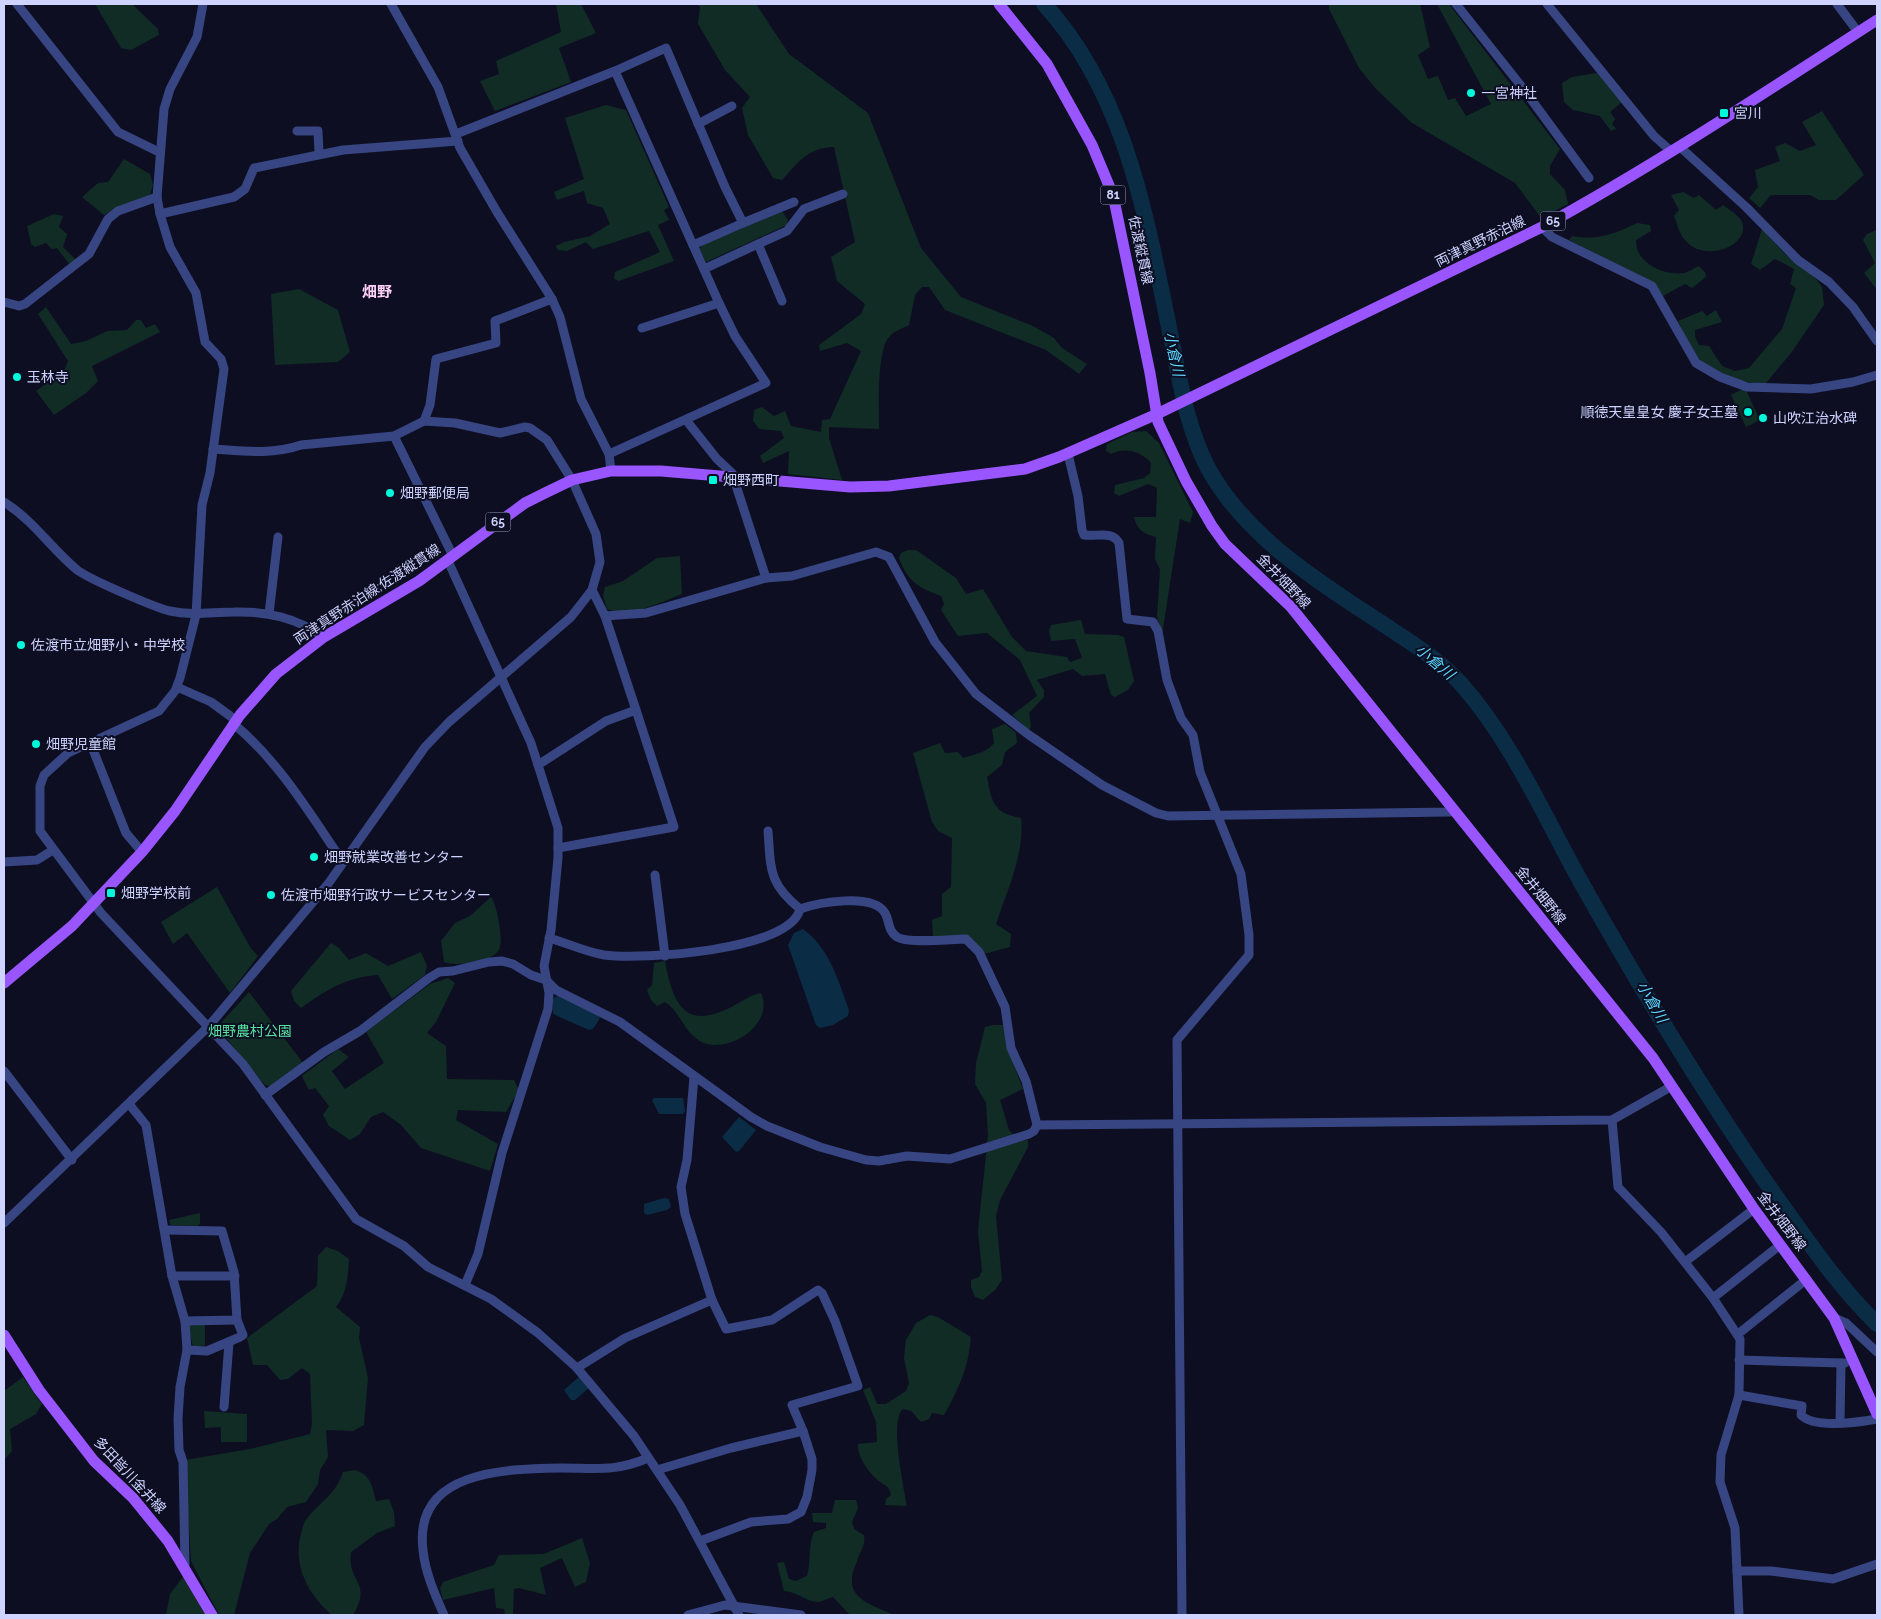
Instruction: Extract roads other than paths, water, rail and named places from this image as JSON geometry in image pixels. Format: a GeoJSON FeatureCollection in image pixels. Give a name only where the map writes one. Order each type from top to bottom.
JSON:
{"type":"FeatureCollection","features":[{"type":"Feature","properties":{"kind":"main road","name":"佐渡縦貫線"},"geometry":{"type":"LineString","coordinates":[[999,4],[1047,64],[1092,145],[1113,195],[1161,412]]}},
{"type":"Feature","properties":{"kind":"main road","name":"両津真野赤泊線"},"geometry":{"type":"LineString","coordinates":[[1161,412],[1542,227],[1601,195],[1877,20]]}},
{"type":"Feature","properties":{"kind":"main road","name":"両津真野赤泊線;佐渡縦貫線"},"geometry":{"type":"LineString","coordinates":[[4,983],[47,949],[142,852],[179,806],[236,723],[276,674],[324,636],[419,581],[525,503],[572,480],[611,471],[661,471],[825,486],[889,486],[1024,470],[1068,454],[1161,412]]}},
{"type":"Feature","properties":{"kind":"main road","name":"金井畑野線"},"geometry":{"type":"LineString","coordinates":[[1161,412],[1158,422],[1186,481],[1212,526],[1226,544],[1291,607],[1653,1058],[1754,1209],[1834,1318],[1877,1414]]}},
{"type":"Feature","properties":{"kind":"main road","name":"多田皆川金井線"},"geometry":{"type":"LineString","coordinates":[[4,1335],[39,1390],[94,1461],[150,1517],[185,1566],[212,1615]]}},
{"type":"Feature","properties":{"kind":"street"},"geometry":{"type":"LineString","coordinates":[[17,4],[118,132],[159,152]]}},
{"type":"Feature","properties":{"kind":"street"},"geometry":{"type":"LineString","coordinates":[[203,4],[197,37],[170,89],[164,109],[159,152],[157,197],[170,247],[196,293],[205,342],[220,359],[224,369],[213,449],[202,505],[196,615],[177,687],[167,702],[158,711],[140,721],[90,742],[58,760],[44,775],[40,786],[40,831],[93,904],[166,985],[243,1064],[356,1219],[404,1246],[428,1267],[491,1298],[538,1333],[577,1368],[611,1406],[680,1505],[739,1615]]}},
{"type":"Feature","properties":{"kind":"street"},"geometry":{"type":"LineString","coordinates":[[391,4],[438,87],[457,138],[497,212],[552,299],[565,333],[581,399],[609,454],[611,471]]}},
{"type":"Feature","properties":{"kind":"street"},"geometry":{"type":"LineString","coordinates":[[1456,4],[1522,87],[1589,178]]}},
{"type":"Feature","properties":{"kind":"street"},"geometry":{"type":"LineString","coordinates":[[1547,4],[1654,136],[1676,149],[1746,207],[1798,260],[1829,282],[1853,307],[1877,341]]}},
{"type":"Feature","properties":{"kind":"street"},"geometry":{"type":"LineString","coordinates":[[1836,4],[1858,32]]}},
{"type":"Feature","properties":{"kind":"street"},"geometry":{"type":"LineString","coordinates":[[160,214],[234,197],[245,189],[254,168],[319,153],[457,138],[615,72],[666,48],[725,187],[743,223]]}},
{"type":"Feature","properties":{"kind":"street"},"geometry":{"type":"LineString","coordinates":[[609,454],[766,383],[735,336],[615,72]]}},
{"type":"Feature","properties":{"kind":"street"},"geometry":{"type":"LineString","coordinates":[[698,124],[732,106]]}},
{"type":"Feature","properties":{"kind":"street"},"geometry":{"type":"LineString","coordinates":[[298,131],[318,131],[319,153]]}},
{"type":"Feature","properties":{"kind":"street"},"geometry":{"type":"LineString","coordinates":[[704,269],[787,231],[804,210],[842,194]]}},
{"type":"Feature","properties":{"kind":"street"},"geometry":{"type":"LineString","coordinates":[[4,302],[19,306],[25,304],[89,254],[108,219],[118,211],[157,197]]}},
{"type":"Feature","properties":{"kind":"street"},"geometry":{"type":"LineString","coordinates":[[693,245],[794,202]]}},
{"type":"Feature","properties":{"kind":"street"},"geometry":{"type":"LineString","coordinates":[[1542,227],[1552,237],[1652,286],[1696,363],[1720,377],[1747,387],[1811,390],[1853,382],[1877,375]]}},
{"type":"Feature","properties":{"kind":"street"},"geometry":{"type":"LineString","coordinates":[[758,244],[782,301]]}},
{"type":"Feature","properties":{"kind":"street"},"geometry":{"type":"LineString","coordinates":[[424,421],[430,404],[436,359],[496,342],[496,321],[552,299]]}},
{"type":"Feature","properties":{"kind":"street"},"geometry":{"type":"LineString","coordinates":[[642,328],[719,303]]}},
{"type":"Feature","properties":{"kind":"street"},"geometry":{"type":"LineString","coordinates":[[686,420],[734,478],[766,578]]}},
{"type":"Feature","properties":{"kind":"street"},"geometry":{"type":"LineString","coordinates":[[4,1223],[72,1160],[208,1027],[328,884],[425,747],[449,722],[571,617],[592,590],[600,562],[600,549],[596,534],[572,480],[547,440],[530,428],[525,427],[500,433],[455,423],[424,421],[394,436],[301,444],[289,449],[264,452],[213,449]]}},
{"type":"Feature","properties":{"kind":"street"},"geometry":{"type":"LineString","coordinates":[[394,436],[451,559],[531,743],[558,828],[558,848],[549,938],[544,966],[548,1009],[502,1153],[478,1254],[465,1285]]}},
{"type":"Feature","properties":{"kind":"street"},"geometry":{"type":"LineString","coordinates":[[1068,454],[1078,496],[1084,535],[1110,535],[1120,543],[1127,619],[1153,622],[1155,625],[1167,680],[1181,718],[1193,735],[1200,772],[1241,874],[1249,935],[1249,954],[1177,1040],[1182,1615]]}},
{"type":"Feature","properties":{"kind":"street"},"geometry":{"type":"LineString","coordinates":[[4,502],[23,514],[77,571],[169,611],[196,615],[235,612],[285,616],[304,624],[324,636]]}},
{"type":"Feature","properties":{"kind":"street"},"geometry":{"type":"LineString","coordinates":[[269,614],[278,537]]}},
{"type":"Feature","properties":{"kind":"street"},"geometry":{"type":"LineString","coordinates":[[604,616],[646,613],[766,578],[792,576],[876,552],[889,557],[943,653],[976,694],[1008,720],[1102,785],[1156,813],[1168,816],[1450,812],[1453,809]]}},
{"type":"Feature","properties":{"kind":"street"},"geometry":{"type":"LineString","coordinates":[[558,848],[674,827],[604,616],[592,590]]}},
{"type":"Feature","properties":{"kind":"street"},"geometry":{"type":"LineString","coordinates":[[177,687],[211,702],[236,723],[279,769],[343,862]]}},
{"type":"Feature","properties":{"kind":"street"},"geometry":{"type":"LineString","coordinates":[[538,765],[606,721],[636,710]]}},
{"type":"Feature","properties":{"kind":"street"},"geometry":{"type":"LineString","coordinates":[[90,742],[126,834],[142,852]]}},
{"type":"Feature","properties":{"kind":"street"},"geometry":{"type":"LineString","coordinates":[[768,831],[773,878],[789,900],[800,909]]}},
{"type":"Feature","properties":{"kind":"street"},"geometry":{"type":"LineString","coordinates":[[4,862],[37,860],[53,850]]}},
{"type":"Feature","properties":{"kind":"street"},"geometry":{"type":"LineString","coordinates":[[655,875],[664,956]]}},
{"type":"Feature","properties":{"kind":"street"},"geometry":{"type":"LineString","coordinates":[[265,1095],[324,1052],[360,1031],[428,978],[439,972],[502,961],[546,980],[556,990],[620,1022],[694,1077],[767,1126],[820,1147],[866,1160],[879,1161],[907,1156],[950,1159],[1034,1131],[1037,1125],[1026,1081],[1011,1048],[1004,1007],[979,952],[973,945],[966,940],[904,940],[892,932],[885,913],[879,907],[857,901],[825,902],[800,909]]}},
{"type":"Feature","properties":{"kind":"street"},"geometry":{"type":"LineString","coordinates":[[549,938],[602,955],[635,958],[664,956],[724,947],[760,939],[784,929],[798,916],[800,909]]}},
{"type":"Feature","properties":{"kind":"street"},"geometry":{"type":"LineString","coordinates":[[4,1071],[72,1160]]}},
{"type":"Feature","properties":{"kind":"street"},"geometry":{"type":"LineString","coordinates":[[694,1077],[687,1160],[681,1187],[685,1214],[712,1300],[726,1330],[772,1320],[818,1290],[822,1293],[835,1321],[858,1386],[792,1405],[812,1459],[807,1497],[801,1512],[788,1519],[751,1522],[700,1541]]}},
{"type":"Feature","properties":{"kind":"street"},"geometry":{"type":"LineString","coordinates":[[1037,1125],[1612,1120],[1672,1086]]}},
{"type":"Feature","properties":{"kind":"street"},"geometry":{"type":"LineString","coordinates":[[129,1104],[146,1124],[166,1230],[172,1276],[185,1321],[187,1350],[180,1386],[178,1419],[179,1450],[183,1462],[185,1566]]}},
{"type":"Feature","properties":{"kind":"street"},"geometry":{"type":"LineString","coordinates":[[1612,1120],[1618,1187],[1661,1232],[1685,1262],[1713,1298],[1738,1334],[1740,1340],[1739,1395],[1721,1455],[1720,1482],[1735,1528],[1739,1615]]}},
{"type":"Feature","properties":{"kind":"street"},"geometry":{"type":"LineString","coordinates":[[1685,1262],[1754,1209]]}},
{"type":"Feature","properties":{"kind":"street"},"geometry":{"type":"LineString","coordinates":[[166,1230],[222,1231],[235,1276],[237,1320],[242,1334],[229,1342],[207,1351],[187,1350]]}},
{"type":"Feature","properties":{"kind":"street"},"geometry":{"type":"LineString","coordinates":[[1713,1298],[1780,1244]]}},
{"type":"Feature","properties":{"kind":"street"},"geometry":{"type":"LineString","coordinates":[[172,1276],[235,1276]]}},
{"type":"Feature","properties":{"kind":"street"},"geometry":{"type":"LineString","coordinates":[[1738,1334],[1807,1279]]}},
{"type":"Feature","properties":{"kind":"street"},"geometry":{"type":"LineString","coordinates":[[577,1368],[625,1338],[712,1300]]}},
{"type":"Feature","properties":{"kind":"street"},"geometry":{"type":"LineString","coordinates":[[1834,1318],[1846,1323],[1877,1352]]}},
{"type":"Feature","properties":{"kind":"street"},"geometry":{"type":"LineString","coordinates":[[185,1321],[237,1320]]}},
{"type":"Feature","properties":{"kind":"street"},"geometry":{"type":"LineString","coordinates":[[224,1407],[229,1342]]}},
{"type":"Feature","properties":{"kind":"street"},"geometry":{"type":"LineString","coordinates":[[1739,1360],[1854,1362]]}},
{"type":"Feature","properties":{"kind":"street"},"geometry":{"type":"LineString","coordinates":[[1840,1423],[1841,1363]]}},
{"type":"Feature","properties":{"kind":"street"},"geometry":{"type":"LineString","coordinates":[[1739,1395],[1802,1406],[1801,1415],[1811,1422],[1840,1423],[1877,1419]]}},
{"type":"Feature","properties":{"kind":"street"},"geometry":{"type":"LineString","coordinates":[[657,1470],[731,1448],[803,1431]]}},
{"type":"Feature","properties":{"kind":"street"},"geometry":{"type":"LineString","coordinates":[[444,1615],[434,1593],[423,1550],[425,1521],[434,1500],[443,1491],[472,1477],[492,1473],[563,1468],[599,1470],[635,1464],[648,1458]]}},
{"type":"Feature","properties":{"kind":"street"},"geometry":{"type":"LineString","coordinates":[[1737,1571],[1770,1571],[1832,1579],[1877,1564]]}},
{"type":"Feature","properties":{"kind":"street"},"geometry":{"type":"LineString","coordinates":[[688,1615],[725,1605],[801,1615]]}},
{"type":"Feature","properties":{"kind":"water"},"geometry":{"type":"Polygon","coordinates":[[[803,929],[827,956],[837,976],[849,1010],[848,1016],[833,1025],[820,1028],[816,1025],[788,945],[794,933],[803,929]]]}},
{"type":"Feature","properties":{"kind":"water"},"geometry":{"type":"Polygon","coordinates":[[[558,995],[599,1016],[600,1018],[593,1029],[589,1030],[553,1014],[553,999],[558,995]]]}},
{"type":"Feature","properties":{"kind":"water"},"geometry":{"type":"Polygon","coordinates":[[[654,1098],[683,1098],[685,1111],[683,1114],[659,1114],[652,1100],[654,1098]]]}},
{"type":"Feature","properties":{"kind":"water"},"geometry":{"type":"Polygon","coordinates":[[[739,1117],[756,1130],[739,1151],[736,1152],[722,1137],[739,1117]]]}},
{"type":"Feature","properties":{"kind":"water"},"geometry":{"type":"Polygon","coordinates":[[[664,1198],[669,1199],[671,1207],[667,1210],[647,1215],[644,1213],[644,1204],[664,1198]]]}},
{"type":"Feature","properties":{"kind":"water"},"geometry":{"type":"Polygon","coordinates":[[[580,1376],[590,1387],[575,1400],[571,1400],[564,1390],[580,1376]]]}},
{"type":"Feature","properties":{"kind":"waterway","name":"小倉川"},"geometry":{"type":"LineString","coordinates":[[1044,4],[1072,39],[1095,78],[1114,119],[1130,161],[1153,249],[1189,421],[1208,468],[1224,493],[1264,538],[1312,576],[1436,661],[1454,676],[1480,707],[1513,756],[1605,925],[1703,1088],[1815,1251],[1839,1282],[1877,1324]]}},
{"type":"Feature","properties":{"kind":"place","name":"一宮神社"},"geometry":{"type":"Point","coordinates":[1471,93]}},
{"type":"Feature","properties":{"kind":"place","name":"宮川"},"geometry":{"type":"Point","coordinates":[1724,113]}},
{"type":"Feature","properties":{"kind":"place","name":"玉林寺"},"geometry":{"type":"Point","coordinates":[17,377]}},
{"type":"Feature","properties":{"kind":"place","name":"順徳天皇皇女 慶子女王墓"},"geometry":{"type":"Point","coordinates":[1748,412]}},
{"type":"Feature","properties":{"kind":"place","name":"山吹江治水碑"},"geometry":{"type":"Point","coordinates":[1763,418]}},
{"type":"Feature","properties":{"kind":"place","name":"畑野西町"},"geometry":{"type":"Point","coordinates":[713,480]}},
{"type":"Feature","properties":{"kind":"place","name":"畑野郵便局"},"geometry":{"type":"Point","coordinates":[390,493]}},
{"type":"Feature","properties":{"kind":"place","name":"佐渡市立畑野小・中学校"},"geometry":{"type":"Point","coordinates":[21,645]}},
{"type":"Feature","properties":{"kind":"place","name":"畑野児童館"},"geometry":{"type":"Point","coordinates":[36,744]}},
{"type":"Feature","properties":{"kind":"place","name":"畑野就業改善センター"},"geometry":{"type":"Point","coordinates":[314,857]}},
{"type":"Feature","properties":{"kind":"place","name":"畑野学校前"},"geometry":{"type":"Point","coordinates":[111,893]}},
{"type":"Feature","properties":{"kind":"place","name":"佐渡市畑野行政サービスセンター"},"geometry":{"type":"Point","coordinates":[271,895]}},
{"type":"Feature","properties":{"kind":"district","name":"畑野"},"geometry":{"type":"Point","coordinates":[377,292]}},
{"type":"Feature","properties":{"kind":"park label","name":"畑野農村公園"},"geometry":{"type":"Point","coordinates":[250,1031]}}]}
